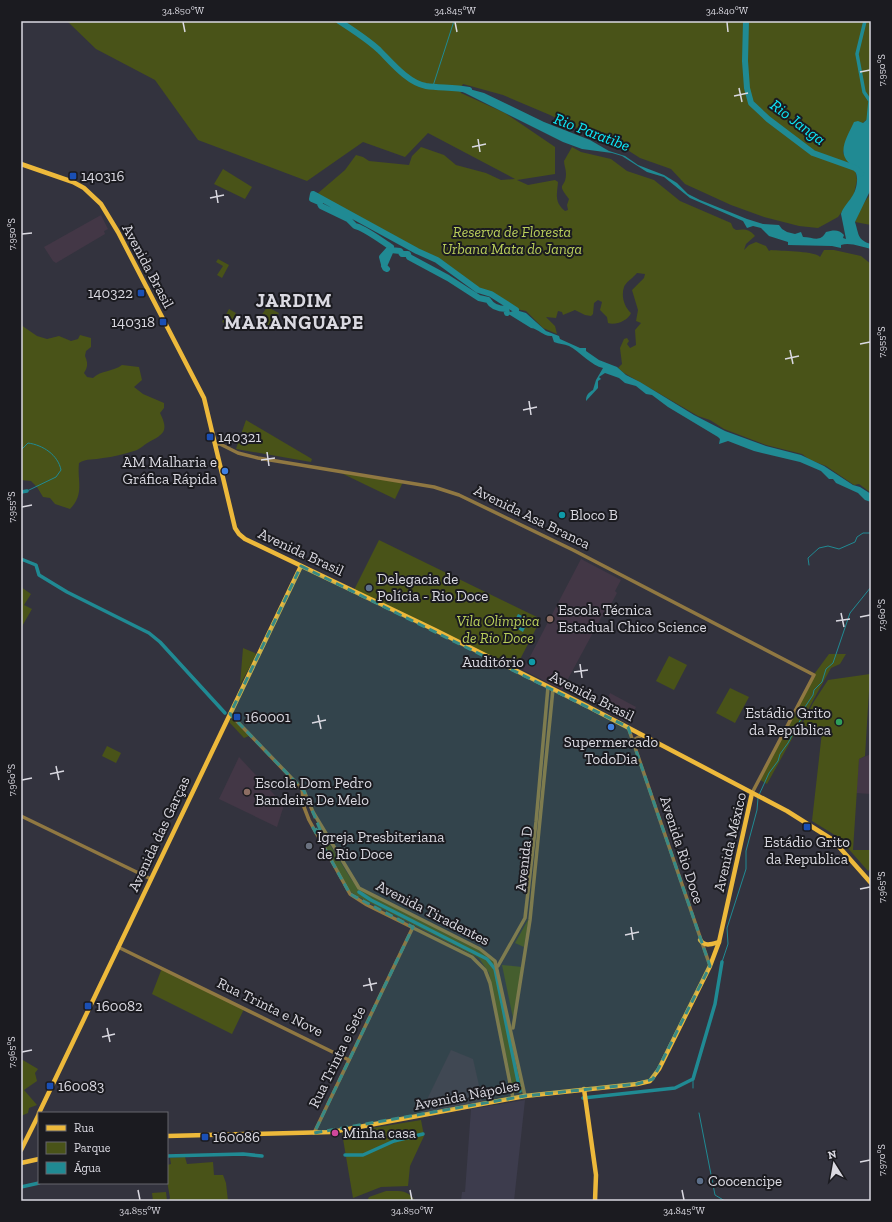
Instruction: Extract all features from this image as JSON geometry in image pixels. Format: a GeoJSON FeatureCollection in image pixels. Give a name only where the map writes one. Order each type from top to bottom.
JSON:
{"type":"FeatureCollection","features":[{"type":"Feature","properties":{"kind":"main road","name":"Avenida Brasil"},"geometry":{"type":"LineString","coordinates":[[21,164],[73,182],[93,195],[101,204],[118,232],[203,397],[236,531],[245,539],[374,599],[628,727],[804,821],[833,840],[871,883]]}},
{"type":"Feature","properties":{"kind":"main road","name":"Avenida das Garças"},"geometry":{"type":"LineString","coordinates":[[39,1112],[301,566]]}},
{"type":"Feature","properties":{"kind":"main road","name":"Avenida México"},"geometry":{"type":"LineString","coordinates":[[706,974],[719,942],[754,794]]}},
{"type":"Feature","properties":{"kind":"main road"},"geometry":{"type":"LineString","coordinates":[[865,876],[871,876]]}},
{"type":"Feature","properties":{"kind":"main road"},"geometry":{"type":"LineString","coordinates":[[700,940],[702,943],[707,944],[719,942]]}},
{"type":"Feature","properties":{"kind":"main road","name":"Avenida Nápoles"},"geometry":{"type":"LineString","coordinates":[[168,1136],[314,1133],[339,1131],[513,1098],[646,1083],[653,1079],[706,974]]}},
{"type":"Feature","properties":{"kind":"main road"},"geometry":{"type":"LineString","coordinates":[[585,1091],[596,1175],[595,1201]]}},
{"type":"Feature","properties":{"kind":"main road","name":"Avenida das Garças"},"geometry":{"type":"LineString","coordinates":[[21,1150],[38,1115]]}},
{"type":"Feature","properties":{"kind":"main road"},"geometry":{"type":"LineString","coordinates":[[21,1163],[38,1159]]}},
{"type":"Feature","properties":{"kind":"street","name":"Avenida Asa Branca"},"geometry":{"type":"LineString","coordinates":[[215,444],[220,444],[231,451],[252,456],[434,487],[454,493],[573,550],[814,675],[812,678]]}},
{"type":"Feature","properties":{"kind":"street","name":"Avenida México"},"geometry":{"type":"LineString","coordinates":[[754,794],[812,678]]}},
{"type":"Feature","properties":{"kind":"street","name":"Avenida D"},"geometry":{"type":"LineString","coordinates":[[512,1031],[530,920],[550,688]]}},
{"type":"Feature","properties":{"kind":"street","name":"Avenida Tiradentes"},"geometry":{"type":"LineString","coordinates":[[230,714],[302,788],[311,809],[355,883],[361,890],[492,957],[498,966],[526,1096]]}},
{"type":"Feature","properties":{"kind":"street","name":"Avenida Rio Doce"},"geometry":{"type":"LineString","coordinates":[[628,727],[710,966]]}},
{"type":"Feature","properties":{"kind":"street"},"geometry":{"type":"LineString","coordinates":[[632,741],[642,735]]}},
{"type":"Feature","properties":{"kind":"street","name":"Avenida Tiradentes"},"geometry":{"type":"LineString","coordinates":[[302,788],[305,812],[350,894],[368,905],[472,957],[485,970],[490,983],[513,1098]]}},
{"type":"Feature","properties":{"kind":"street"},"geometry":{"type":"LineString","coordinates":[[303,799],[311,809]]}},
{"type":"Feature","properties":{"kind":"street"},"geometry":{"type":"LineString","coordinates":[[21,816],[151,879]]}},
{"type":"Feature","properties":{"kind":"street"},"geometry":{"type":"LineString","coordinates":[[312,826],[318,828],[320,822]]}},
{"type":"Feature","properties":{"kind":"street","name":"Avenida D"},"geometry":{"type":"LineString","coordinates":[[498,966],[525,918],[538,822]]}},
{"type":"Feature","properties":{"kind":"street","name":"Rua Trinta e Sete"},"geometry":{"type":"LineString","coordinates":[[314,1133],[413,927]]}},
{"type":"Feature","properties":{"kind":"street","name":"Rua Trinta e Nove"},"geometry":{"type":"LineString","coordinates":[[118,947],[349,1060]]}},
{"type":"Feature","properties":{"kind":"highlighted area"},"geometry":{"type":"Polygon","coordinates":[[[301,566],[628,727],[710,966],[653,1079],[637,1084],[525,1096],[314,1133],[413,927],[350,894],[312,826],[322,834],[304,791],[230,714],[301,566]]]}},
{"type":"Feature","properties":{"kind":"shaded area"},"geometry":{"type":"Polygon","coordinates":[[[101,215],[108,229],[104,231],[105,234],[56,263],[53,261],[44,247],[101,215]]]}},
{"type":"Feature","properties":{"kind":"shaded area"},"geometry":{"type":"Polygon","coordinates":[[[581,559],[621,580],[615,591],[617,593],[604,617],[602,616],[562,690],[523,670],[581,559]]]}},
{"type":"Feature","properties":{"kind":"shaded area"},"geometry":{"type":"Polygon","coordinates":[[[610,693],[636,707],[628,723],[603,710],[610,693]]]}},
{"type":"Feature","properties":{"kind":"shaded area"},"geometry":{"type":"Polygon","coordinates":[[[871,754],[871,794],[856,793],[859,759],[871,754]]]}},
{"type":"Feature","properties":{"kind":"shaded area","name":"Escola Dom Pedro Bandeira De Melo"},"geometry":{"type":"Polygon","coordinates":[[[239,757],[284,805],[277,827],[219,799],[239,757]]]}},
{"type":"Feature","properties":{"kind":"shaded area"},"geometry":{"type":"Polygon","coordinates":[[[451,1050],[473,1059],[483,1103],[420,1114],[451,1050]]]}},
{"type":"Feature","properties":{"kind":"shaded area"},"geometry":{"type":"Polygon","coordinates":[[[525,1100],[514,1201],[461,1201],[462,1192],[465,1192],[471,1109],[525,1100]]]}},
{"type":"Feature","properties":{"kind":"green space","name":"Reserva de Floresta Urbana Mata do Janga"},"geometry":{"type":"Polygon","coordinates":[[[67,21],[871,21],[871,116],[848,135],[843,153],[855,168],[857,180],[854,194],[838,217],[818,228],[799,226],[764,217],[731,205],[685,184],[671,169],[640,158],[618,144],[589,134],[503,95],[463,84],[460,89],[461,93],[505,113],[555,147],[555,174],[517,180],[528,185],[555,180],[558,182],[558,201],[565,211],[568,210],[567,205],[569,199],[562,188],[566,179],[564,161],[572,147],[581,152],[611,159],[627,171],[654,180],[680,201],[731,223],[733,228],[736,230],[751,232],[755,236],[746,244],[744,250],[749,245],[756,242],[766,246],[769,251],[805,252],[820,257],[824,250],[834,250],[861,256],[871,264],[871,493],[859,484],[854,485],[826,466],[810,460],[802,454],[766,445],[724,429],[710,420],[698,416],[624,373],[618,368],[622,364],[620,348],[624,339],[627,338],[629,341],[627,344],[630,348],[636,345],[635,330],[641,323],[636,321],[638,310],[632,290],[644,278],[645,274],[637,273],[624,287],[624,301],[631,313],[628,318],[614,324],[608,323],[607,317],[600,310],[602,302],[598,300],[594,303],[593,314],[591,316],[575,310],[563,315],[562,312],[558,311],[556,318],[546,317],[555,326],[557,334],[543,328],[526,311],[516,309],[497,297],[479,290],[436,258],[415,250],[406,243],[400,242],[317,194],[345,170],[356,155],[369,161],[409,165],[412,156],[421,147],[444,155],[456,165],[486,173],[501,180],[515,179],[428,133],[405,157],[363,142],[307,181],[198,140],[155,80],[96,49],[67,21]]]}},
{"type":"Feature","properties":{"kind":"green space"},"geometry":{"type":"Polygon","coordinates":[[[223,169],[252,187],[245,199],[214,184],[223,169]]]}},
{"type":"Feature","properties":{"kind":"green space"},"geometry":{"type":"Polygon","coordinates":[[[871,173],[871,225],[855,222],[861,207],[869,196],[871,173]]]}},
{"type":"Feature","properties":{"kind":"green space"},"geometry":{"type":"Polygon","coordinates":[[[218,259],[229,265],[222,278],[217,275],[223,266],[216,262],[218,259]]]}},
{"type":"Feature","properties":{"kind":"green space"},"geometry":{"type":"Polygon","coordinates":[[[267,307],[279,313],[269,329],[257,322],[267,307]]]}},
{"type":"Feature","properties":{"kind":"green space"},"geometry":{"type":"Polygon","coordinates":[[[229,309],[236,313],[230,326],[222,322],[229,309]]]}},
{"type":"Feature","properties":{"kind":"green space"},"geometry":{"type":"Polygon","coordinates":[[[21,325],[37,336],[47,339],[59,336],[71,341],[78,339],[80,335],[91,338],[91,347],[86,351],[85,356],[87,365],[84,373],[87,377],[93,378],[96,375],[115,369],[122,365],[139,367],[142,380],[134,387],[143,394],[164,403],[164,408],[160,413],[163,419],[164,431],[158,437],[134,451],[111,457],[85,460],[79,463],[79,493],[75,503],[70,509],[55,504],[50,498],[43,497],[31,481],[21,480],[21,325]]]}},
{"type":"Feature","properties":{"kind":"green space"},"geometry":{"type":"Polygon","coordinates":[[[246,420],[312,459],[311,462],[236,449],[246,420]]]}},
{"type":"Feature","properties":{"kind":"green space"},"geometry":{"type":"Polygon","coordinates":[[[337,471],[403,482],[395,499],[337,471]]]}},
{"type":"Feature","properties":{"kind":"green space","name":"Vila Olímpica de Rio Doce"},"geometry":{"type":"Polygon","coordinates":[[[379,540],[541,619],[515,669],[354,590],[379,540]]]}},
{"type":"Feature","properties":{"kind":"green space"},"geometry":{"type":"Polygon","coordinates":[[[21,587],[31,594],[24,605],[32,609],[21,628],[21,587]]]}},
{"type":"Feature","properties":{"kind":"green space"},"geometry":{"type":"Polygon","coordinates":[[[243,648],[255,653],[256,655],[240,685],[243,648]]]}},
{"type":"Feature","properties":{"kind":"green space"},"geometry":{"type":"Polygon","coordinates":[[[829,654],[846,654],[840,664],[831,668],[767,784],[759,779],[815,673],[829,654]]]}},
{"type":"Feature","properties":{"kind":"green space"},"geometry":{"type":"Polygon","coordinates":[[[669,656],[687,665],[674,690],[656,681],[669,656]]]}},
{"type":"Feature","properties":{"kind":"green space"},"geometry":{"type":"Polygon","coordinates":[[[870,674],[865,756],[859,759],[853,850],[871,850],[871,868],[868,871],[838,837],[812,821],[822,732],[799,730],[813,703],[828,680],[870,674]]]}},
{"type":"Feature","properties":{"kind":"green space"},"geometry":{"type":"Polygon","coordinates":[[[730,688],[749,697],[735,723],[716,713],[730,688]]]}},
{"type":"Feature","properties":{"kind":"green space"},"geometry":{"type":"Polygon","coordinates":[[[232,719],[249,736],[244,738],[230,723],[229,721],[232,719]]]}},
{"type":"Feature","properties":{"kind":"green space"},"geometry":{"type":"Polygon","coordinates":[[[107,746],[121,753],[116,763],[102,756],[107,746]]]}},
{"type":"Feature","properties":{"kind":"green space"},"geometry":{"type":"Polygon","coordinates":[[[327,840],[351,879],[359,889],[480,950],[494,959],[524,1092],[514,1093],[489,973],[479,958],[355,895],[346,888],[324,848],[327,840]]]}},
{"type":"Feature","properties":{"kind":"green space"},"geometry":{"type":"Polygon","coordinates":[[[529,918],[524,947],[515,943],[529,918]]]}},
{"type":"Feature","properties":{"kind":"green space"},"geometry":{"type":"Polygon","coordinates":[[[502,965],[522,967],[513,1018],[502,965]]]}},
{"type":"Feature","properties":{"kind":"green space"},"geometry":{"type":"Polygon","coordinates":[[[162,968],[244,1009],[232,1034],[152,994],[162,968]]]}},
{"type":"Feature","properties":{"kind":"green space"},"geometry":{"type":"Polygon","coordinates":[[[21,1059],[38,1069],[35,1073],[37,1081],[24,1090],[37,1105],[29,1108],[28,1113],[21,1116],[21,1059]]]}},
{"type":"Feature","properties":{"kind":"green space"},"geometry":{"type":"Polygon","coordinates":[[[421,1120],[424,1136],[410,1166],[408,1186],[381,1187],[353,1198],[342,1133],[421,1120]]]}},
{"type":"Feature","properties":{"kind":"green space"},"geometry":{"type":"Polygon","coordinates":[[[185,1157],[187,1164],[213,1162],[214,1175],[223,1175],[226,1183],[228,1201],[168,1201],[170,1198],[168,1184],[168,1165],[171,1164],[170,1158],[185,1157]]]}},
{"type":"Feature","properties":{"kind":"green space"},"geometry":{"type":"Polygon","coordinates":[[[386,1191],[399,1191],[409,1194],[415,1201],[367,1201],[369,1197],[386,1191]]]}},
{"type":"Feature","properties":{"kind":"green space"},"geometry":{"type":"Polygon","coordinates":[[[166,1192],[167,1201],[153,1201],[152,1193],[166,1192]]]}},
{"type":"Feature","properties":{"kind":"water","name":"Rio Paratibe"},"geometry":{"type":"Polygon","coordinates":[[[462,87],[484,93],[544,122],[590,140],[609,151],[625,156],[638,165],[664,175],[677,183],[688,194],[700,200],[747,219],[763,224],[779,225],[787,232],[795,234],[801,232],[803,237],[816,239],[824,235],[826,232],[836,230],[842,233],[844,235],[843,238],[846,239],[841,214],[855,192],[857,176],[854,169],[845,158],[843,151],[846,138],[854,122],[858,121],[863,123],[871,116],[870,191],[855,222],[859,236],[863,241],[871,244],[871,249],[848,244],[841,245],[841,248],[832,246],[788,245],[788,242],[769,236],[761,228],[753,226],[747,228],[743,221],[690,198],[664,177],[647,172],[622,156],[612,153],[582,149],[563,142],[463,92],[462,87]]]}},
{"type":"Feature","properties":{"kind":"water"},"geometry":{"type":"Polygon","coordinates":[[[516,310],[526,313],[546,331],[559,336],[560,339],[580,348],[586,348],[586,351],[599,360],[617,367],[626,375],[694,415],[725,431],[766,446],[801,455],[824,466],[853,485],[860,487],[871,494],[871,502],[865,500],[858,493],[836,483],[833,479],[829,479],[821,471],[800,462],[754,451],[728,441],[719,444],[720,439],[718,437],[668,407],[652,395],[646,394],[636,386],[625,383],[619,378],[605,373],[599,377],[601,379],[598,381],[598,388],[586,401],[587,396],[593,390],[596,380],[603,368],[594,364],[569,346],[554,342],[552,336],[546,335],[531,328],[507,313],[516,310]]]}},
{"type":"Feature","properties":{"kind":"water"},"geometry":{"type":"Polygon","coordinates":[[[518,614],[529,619],[523,632],[512,626],[518,614]]]}},
{"type":"Feature","properties":{"kind":"waterway","name":"Rio Paratibe"},"geometry":{"type":"LineString","coordinates":[[339,21],[370,42],[400,71],[413,81],[426,86],[469,90]]}},
{"type":"Feature","properties":{"kind":"waterway"},"geometry":{"type":"LineString","coordinates":[[433,86],[454,21]]}},
{"type":"Feature","properties":{"kind":"waterway","name":"Rio Janga"},"geometry":{"type":"LineString","coordinates":[[746,21],[745,61],[747,88],[751,103],[768,119],[813,153],[855,168],[861,173]]}},
{"type":"Feature","properties":{"kind":"waterway"},"geometry":{"type":"LineString","coordinates":[[865,21],[857,54],[864,92],[870,101],[868,122]]}},
{"type":"Feature","properties":{"kind":"waterway"},"geometry":{"type":"LineString","coordinates":[[507,313],[506,309],[500,309],[491,304],[488,300],[479,298],[448,278],[409,257],[408,254],[402,254],[400,251],[391,250],[384,266],[387,269],[385,268],[382,257],[391,247],[368,232],[355,226],[348,219],[321,206],[319,202],[312,199],[313,194],[417,251],[437,260],[478,290],[491,294],[516,310]]}},
{"type":"Feature","properties":{"kind":"waterway"},"geometry":{"type":"LineString","coordinates":[[21,450],[28,443],[44,448],[57,460],[61,470],[56,477],[27,491]]}},
{"type":"Feature","properties":{"kind":"waterway"},"geometry":{"type":"LineString","coordinates":[[21,492],[27,491]]}},
{"type":"Feature","properties":{"kind":"waterway"},"geometry":{"type":"LineString","coordinates":[[809,565],[808,558],[819,548],[828,546],[839,549],[855,542],[857,537],[863,533],[871,533]]}},
{"type":"Feature","properties":{"kind":"waterway"},"geometry":{"type":"LineString","coordinates":[[21,559],[36,565],[39,575],[67,592],[149,633],[160,642],[225,713]]}},
{"type":"Feature","properties":{"kind":"waterway"},"geometry":{"type":"LineString","coordinates":[[759,795],[769,773],[778,761],[780,754],[788,743],[803,715],[805,707],[813,695],[814,690],[822,682],[826,669],[833,663],[850,613],[871,587]]}},
{"type":"Feature","properties":{"kind":"waterway"},"geometry":{"type":"LineString","coordinates":[[722,962],[728,944],[727,928],[746,869],[746,851],[757,810],[758,798]]}},
{"type":"Feature","properties":{"kind":"waterway"},"geometry":{"type":"LineString","coordinates":[[359,892],[371,900],[487,959],[495,969],[520,1091]]}},
{"type":"Feature","properties":{"kind":"waterway"},"geometry":{"type":"LineString","coordinates":[[583,1098],[675,1088],[693,1079],[715,1004],[722,962]]}},
{"type":"Feature","properties":{"kind":"waterway"},"geometry":{"type":"LineString","coordinates":[[693,1079],[693,1088]]}},
{"type":"Feature","properties":{"kind":"waterway"},"geometry":{"type":"LineString","coordinates":[[699,1113],[715,1195],[725,1201]]}},
{"type":"Feature","properties":{"kind":"waterway"},"geometry":{"type":"LineString","coordinates":[[345,1155],[363,1155],[394,1141],[423,1134]]}},
{"type":"Feature","properties":{"kind":"waterway"},"geometry":{"type":"LineString","coordinates":[[168,1156],[243,1154],[262,1156]]}},
{"type":"Feature","properties":{"kind":"waterway"},"geometry":{"type":"LineString","coordinates":[[21,1187],[38,1183]]}},
{"type":"Feature","properties":{"kind":"place","name":"140316"},"geometry":{"type":"Point","coordinates":[73,176]}},
{"type":"Feature","properties":{"kind":"place","name":"140322"},"geometry":{"type":"Point","coordinates":[141,293]}},
{"type":"Feature","properties":{"kind":"place","name":"140318"},"geometry":{"type":"Point","coordinates":[163,322]}},
{"type":"Feature","properties":{"kind":"place","name":"140321"},"geometry":{"type":"Point","coordinates":[210,437]}},
{"type":"Feature","properties":{"kind":"place","name":"AM Malharia e Gráfica Rápida"},"geometry":{"type":"Point","coordinates":[225,471]}},
{"type":"Feature","properties":{"kind":"place","name":"Bloco B"},"geometry":{"type":"Point","coordinates":[562,515]}},
{"type":"Feature","properties":{"kind":"place","name":"Delegacia de Polícia - Rio Doce"},"geometry":{"type":"Point","coordinates":[369,588]}},
{"type":"Feature","properties":{"kind":"place","name":"Escola Técnica Estadual Chico Science"},"geometry":{"type":"Point","coordinates":[550,619]}},
{"type":"Feature","properties":{"kind":"place","name":"Auditório"},"geometry":{"type":"Point","coordinates":[532,662]}},
{"type":"Feature","properties":{"kind":"place","name":"160001"},"geometry":{"type":"Point","coordinates":[237,717]}},
{"type":"Feature","properties":{"kind":"place","name":"Estádio Grito da República"},"geometry":{"type":"Point","coordinates":[839,722]}},
{"type":"Feature","properties":{"kind":"place","name":"Supermercado TodoDia"},"geometry":{"type":"Point","coordinates":[611,727]}},
{"type":"Feature","properties":{"kind":"place","name":"Escola Dom Pedro Bandeira De Melo"},"geometry":{"type":"Point","coordinates":[247,792]}},
{"type":"Feature","properties":{"kind":"place","name":"Estádio Grito da Republica"},"geometry":{"type":"Point","coordinates":[807,827]}},
{"type":"Feature","properties":{"kind":"place","name":"Igreja Presbiteriana de Rio Doce"},"geometry":{"type":"Point","coordinates":[309,846]}},
{"type":"Feature","properties":{"kind":"place","name":"160082"},"geometry":{"type":"Point","coordinates":[88,1006]}},
{"type":"Feature","properties":{"kind":"place","name":"160083"},"geometry":{"type":"Point","coordinates":[50,1086]}},
{"type":"Feature","properties":{"kind":"place","name":"Minha casa"},"geometry":{"type":"Point","coordinates":[335,1133]}},
{"type":"Feature","properties":{"kind":"place","name":"160086"},"geometry":{"type":"Point","coordinates":[205,1137]}},
{"type":"Feature","properties":{"kind":"place","name":"Coocencipe"},"geometry":{"type":"Point","coordinates":[700,1181]}},
{"type":"Feature","properties":{"kind":"district","name":"JARDIM MARANGUAPE"},"geometry":{"type":"Point","coordinates":[294,311]}}]}
